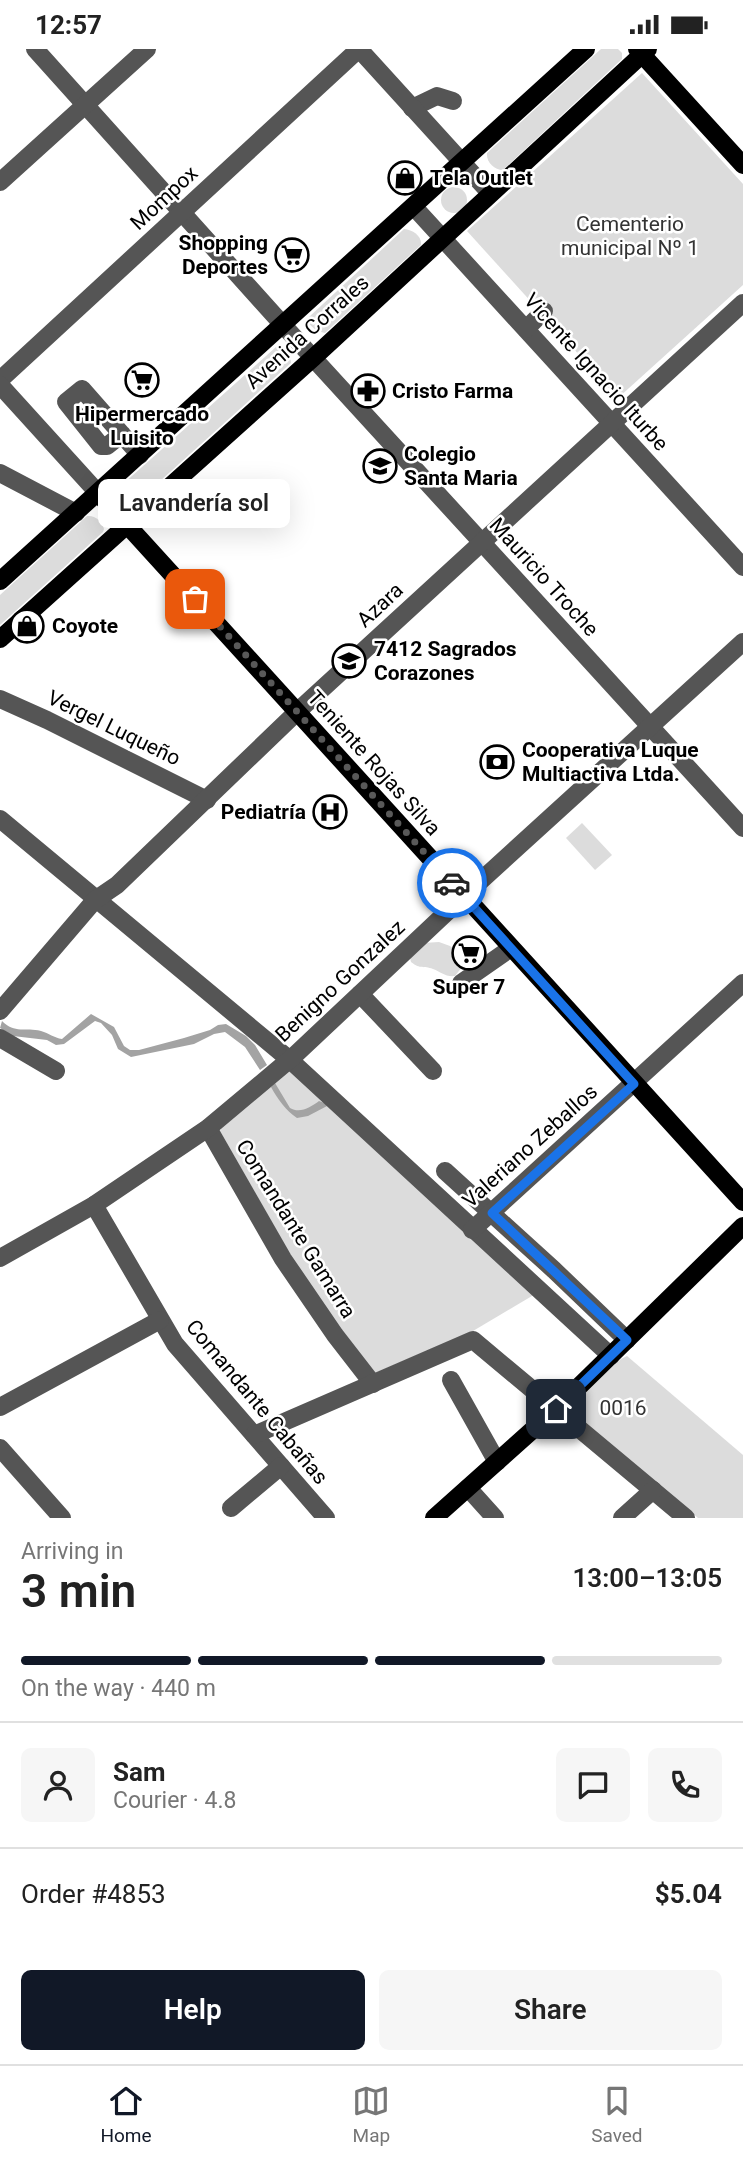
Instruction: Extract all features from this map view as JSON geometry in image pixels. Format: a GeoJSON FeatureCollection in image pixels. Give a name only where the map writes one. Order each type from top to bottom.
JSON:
{"type":"FeatureCollection","features":[{"type":"Feature","properties":{"kind":"main road","name":"Avenida Corrales"},"geometry":{"type":"LineString","coordinates":[[0,581],[586,49]]}},
{"type":"Feature","properties":{"kind":"main road","name":"Avenida Corrales"},"geometry":{"type":"LineString","coordinates":[[0,639],[313,358],[642,51]]}},
{"type":"Feature","properties":{"kind":"main road"},"geometry":{"type":"LineString","coordinates":[[642,51],[743,165]]}},
{"type":"Feature","properties":{"kind":"main road","name":"Teniente Rojas Silva"},"geometry":{"type":"LineString","coordinates":[[98,493],[743,1202]]}},
{"type":"Feature","properties":{"kind":"main road"},"geometry":{"type":"LineString","coordinates":[[434,1518],[556,1409],[743,1226]]}},
{"type":"Feature","properties":{"kind":"street","name":"Mauricio Troche"},"geometry":{"type":"LineString","coordinates":[[35,49],[283,325],[743,828]]}},
{"type":"Feature","properties":{"kind":"street"},"geometry":{"type":"LineString","coordinates":[[0,182],[147,49]]}},
{"type":"Feature","properties":{"kind":"street"},"geometry":{"type":"LineString","coordinates":[[359,49],[490,193]]}},
{"type":"Feature","properties":{"kind":"street","name":"Mompox"},"geometry":{"type":"LineString","coordinates":[[0,382],[359,49]]}},
{"type":"Feature","properties":{"kind":"street"},"geometry":{"type":"LineString","coordinates":[[412,108],[437,96],[453,101]]}},
{"type":"Feature","properties":{"kind":"street","name":"Vicente Ignacio Iturbe"},"geometry":{"type":"LineString","coordinates":[[414,207],[743,567]]}},
{"type":"Feature","properties":{"kind":"street","name":"Azara"},"geometry":{"type":"LineString","coordinates":[[0,1011],[97,899],[117,885],[298,711],[743,303]]}},
{"type":"Feature","properties":{"kind":"street"},"geometry":{"type":"LineString","coordinates":[[526,329],[544,311]]}},
{"type":"Feature","properties":{"kind":"street","name":"Teniente Rojas Silva"},"geometry":{"type":"LineString","coordinates":[[0,382],[98,493]]}},
{"type":"Feature","properties":{"kind":"street"},"geometry":{"type":"LineString","coordinates":[[122,435],[140,455]]}},
{"type":"Feature","properties":{"kind":"street"},"geometry":{"type":"LineString","coordinates":[[0,473],[76,513]]}},
{"type":"Feature","properties":{"kind":"street","name":"Benigno Gonzalez"},"geometry":{"type":"LineString","coordinates":[[0,1258],[94,1205],[208,1128],[289,1060],[464,896],[743,642]]}},
{"type":"Feature","properties":{"kind":"street","name":"Vergel Luqueño"},"geometry":{"type":"LineString","coordinates":[[0,699],[207,800]]}},
{"type":"Feature","properties":{"kind":"street"},"geometry":{"type":"LineString","coordinates":[[0,819],[289,1060],[611,1356]]}},
{"type":"Feature","properties":{"kind":"street"},"geometry":{"type":"LineString","coordinates":[[461,983],[511,949]]}},
{"type":"Feature","properties":{"kind":"street","name":"Valeriano Zeballos"},"geometry":{"type":"LineString","coordinates":[[472,1230],[743,983]]}},
{"type":"Feature","properties":{"kind":"street"},"geometry":{"type":"LineString","coordinates":[[360,994],[433,1071]]}},
{"type":"Feature","properties":{"kind":"street"},"geometry":{"type":"LineString","coordinates":[[0,1038],[55,1071]]}},
{"type":"Feature","properties":{"kind":"street","name":"Comandante Gamarra"},"geometry":{"type":"LineString","coordinates":[[208,1128],[284,1259],[335,1335],[373,1384]]}},
{"type":"Feature","properties":{"kind":"street"},"geometry":{"type":"LineString","coordinates":[[445,1171],[627,1340]]}},
{"type":"Feature","properties":{"kind":"street","name":"Comandante Cabañas"},"geometry":{"type":"LineString","coordinates":[[94,1205],[175,1344],[326,1518]]}},
{"type":"Feature","properties":{"kind":"street"},"geometry":{"type":"LineString","coordinates":[[0,1407],[160,1320]]}},
{"type":"Feature","properties":{"kind":"street"},"geometry":{"type":"LineString","coordinates":[[254,1435],[470,1340],[476,1340],[686,1518]]}},
{"type":"Feature","properties":{"kind":"street"},"geometry":{"type":"LineString","coordinates":[[451,1380],[498,1462]]}},
{"type":"Feature","properties":{"kind":"street"},"geometry":{"type":"LineString","coordinates":[[0,1448],[62,1518]]}},
{"type":"Feature","properties":{"kind":"street"},"geometry":{"type":"LineString","coordinates":[[231,1509],[281,1466]]}},
{"type":"Feature","properties":{"kind":"street"},"geometry":{"type":"LineString","coordinates":[[468,1488],[495,1518]]}},
{"type":"Feature","properties":{"kind":"street"},"geometry":{"type":"LineString","coordinates":[[622,1518],[653,1490]]}},
{"type":"Feature","properties":{"kind":"green space"},"geometry":{"type":"Polygon","coordinates":[[[601,49],[618,49],[622,53],[622,59],[503,170],[491,165],[487,153],[601,49]]]}},
{"type":"Feature","properties":{"kind":"green space","name":"Cementerio municipal Nº 1"},"geometry":{"type":"Polygon","coordinates":[[[642,73],[743,184],[743,285],[618,398],[467,231],[642,73]]]}},
{"type":"Feature","properties":{"kind":"green space"},"geometry":{"type":"Polygon","coordinates":[[[454,187],[463,191],[467,200],[463,209],[454,213],[445,209],[441,200],[445,191],[454,187]]]}},
{"type":"Feature","properties":{"kind":"green space"},"geometry":{"type":"Polygon","coordinates":[[[404,229],[416,234],[421,245],[325,333],[317,331],[309,324],[309,317],[404,229]]]}},
{"type":"Feature","properties":{"kind":"green space"},"geometry":{"type":"Polygon","coordinates":[[[276,347],[290,355],[291,363],[139,500],[127,495],[123,484],[276,347]]]}},
{"type":"Feature","properties":{"kind":"green space"},"geometry":{"type":"Polygon","coordinates":[[[87,516],[93,516],[100,521],[103,532],[0,625],[0,595],[87,516]]]}},
{"type":"Feature","properties":{"kind":"green space"},"geometry":{"type":"Polygon","coordinates":[[[582,823],[612,855],[595,870],[566,838],[582,823]]]}},
{"type":"Feature","properties":{"kind":"green space"},"geometry":{"type":"Polygon","coordinates":[[[439,942],[460,954],[462,967],[455,976],[411,962],[410,958],[423,943],[439,942]]]}},
{"type":"Feature","properties":{"kind":"green space"},"geometry":{"type":"Polygon","coordinates":[[[288,1069],[537,1293],[473,1331],[375,1373],[320,1307],[220,1131],[288,1069]]]}},
{"type":"Feature","properties":{"kind":"green space","name":"0016"},"geometry":{"type":"Polygon","coordinates":[[[627,1356],[743,1455],[743,1518],[698,1518],[572,1412],[572,1402],[627,1356]]]}},
{"type":"Feature","properties":{"kind":"shaded area"},"geometry":{"type":"Polygon","coordinates":[[[91,1014],[114,1027],[124,1046],[130,1050],[184,1038],[226,1024],[255,1045],[267,1065],[260,1070],[245,1047],[225,1032],[214,1034],[194,1044],[131,1057],[118,1049],[112,1035],[101,1023],[95,1021],[64,1044],[56,1045],[47,1040],[13,1036],[0,1028],[2,1021],[11,1027],[41,1031],[62,1039],[91,1014]]]}},
{"type":"Feature","properties":{"kind":"shaded area"},"geometry":{"type":"Polygon","coordinates":[[[275,1083],[290,1108],[294,1110],[301,1110],[319,1101],[327,1106],[308,1116],[297,1118],[276,1095],[271,1087],[275,1083]]]}},
{"type":"Feature","properties":{"kind":"way so far"},"geometry":{"type":"LineString","coordinates":[[195,599],[452,883]]}},
{"type":"Feature","properties":{"kind":"place","name":"Tela Outlet"},"geometry":{"type":"Point","coordinates":[405,178]}},
{"type":"Feature","properties":{"kind":"place","name":"Shopping Deportes"},"geometry":{"type":"Point","coordinates":[292,255]}},
{"type":"Feature","properties":{"kind":"place","name":"Hipermercado Luisito"},"geometry":{"type":"Point","coordinates":[142,380]}},
{"type":"Feature","properties":{"kind":"place","name":"Cristo Farma"},"geometry":{"type":"Point","coordinates":[368,391]}},
{"type":"Feature","properties":{"kind":"place","name":"Colegio Santa Maria"},"geometry":{"type":"Point","coordinates":[380,466]}},
{"type":"Feature","properties":{"kind":"place","name":"Lavandería sol"},"geometry":{"type":"Point","coordinates":[195,599]}},
{"type":"Feature","properties":{"kind":"place","name":"Coyote"},"geometry":{"type":"Point","coordinates":[27,626]}},
{"type":"Feature","properties":{"kind":"place","name":"7412 Sagrados Corazones"},"geometry":{"type":"Point","coordinates":[349,661]}},
{"type":"Feature","properties":{"kind":"place","name":"Cooperativa Luque Multiactiva Ltda."},"geometry":{"type":"Point","coordinates":[497,762]}},
{"type":"Feature","properties":{"kind":"place","name":"Pediatría"},"geometry":{"type":"Point","coordinates":[330,812]}},
{"type":"Feature","properties":{"kind":"place","name":"Super 7"},"geometry":{"type":"Point","coordinates":[469,953]}},
{"type":"Feature","properties":{"kind":"route"},"geometry":{"type":"LineString","coordinates":[[452,883],[634,1084],[492,1213],[627,1340],[556,1409]]}}]}
